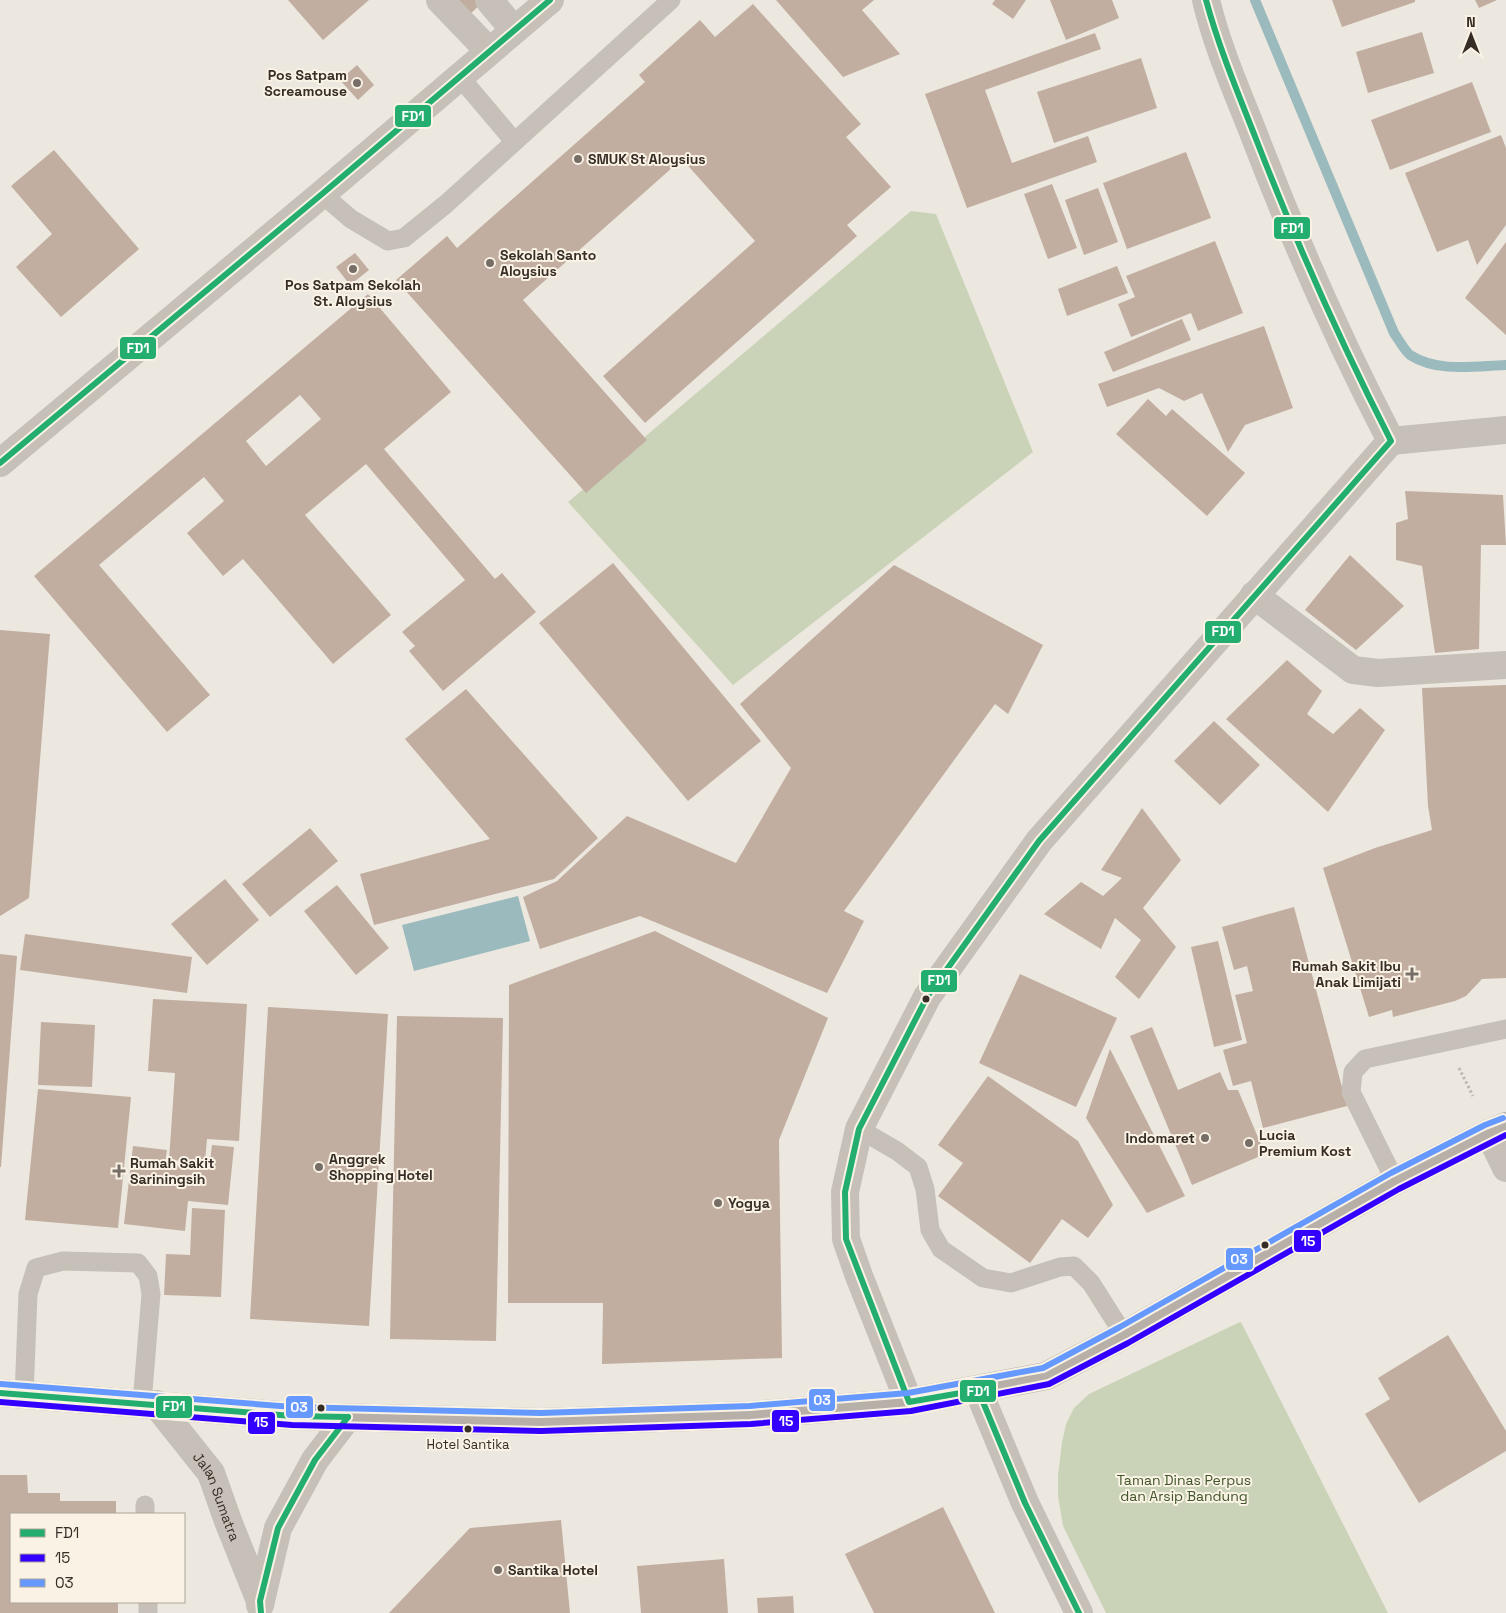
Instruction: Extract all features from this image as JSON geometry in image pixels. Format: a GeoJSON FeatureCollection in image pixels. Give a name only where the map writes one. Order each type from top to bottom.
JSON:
{"type":"FeatureCollection","features":[{"type":"Feature","properties":{"kind":"main road"},"geometry":{"type":"LineString","coordinates":[[12,1394],[293,1416],[541,1422],[752,1415],[909,1402],[978,1390],[1046,1376],[1124,1335],[1395,1181],[1497,1130]]}},
{"type":"Feature","properties":{"kind":"street"},"geometry":{"type":"LineString","coordinates":[[440,0],[489,51]]}},
{"type":"Feature","properties":{"kind":"street"},"geometry":{"type":"LineString","coordinates":[[489,0],[514,30]]}},
{"type":"Feature","properties":{"kind":"street"},"geometry":{"type":"LineString","coordinates":[[0,462],[322,194],[550,0]]}},
{"type":"Feature","properties":{"kind":"street"},"geometry":{"type":"LineString","coordinates":[[1206,0],[1213,29],[1302,252],[1367,395],[1391,441]]}},
{"type":"Feature","properties":{"kind":"street"},"geometry":{"type":"LineString","coordinates":[[909,1402],[846,1239],[845,1192],[860,1129],[927,998],[1039,841],[1391,441],[1506,430]]}},
{"type":"Feature","properties":{"kind":"street"},"geometry":{"type":"LineString","coordinates":[[1254,595],[1353,670],[1378,673],[1506,665]]}},
{"type":"Feature","properties":{"kind":"street"},"geometry":{"type":"LineString","coordinates":[[1497,1130],[1506,1168]]}},
{"type":"Feature","properties":{"kind":"street"},"geometry":{"type":"LineString","coordinates":[[978,1390],[1025,1503],[1080,1613]]}},
{"type":"Feature","properties":{"kind":"street","name":"Jalan Sumatra"},"geometry":{"type":"LineString","coordinates":[[149,1404],[211,1473],[260,1607]]}},
{"type":"Feature","properties":{"kind":"street","name":"Jalan Sumatra"},"geometry":{"type":"LineString","coordinates":[[260,1607],[278,1528],[315,1460],[348,1417]]}},
{"type":"Feature","properties":{"kind":"lane"},"geometry":{"type":"LineString","coordinates":[[322,194],[351,219],[388,241],[404,238],[446,204],[671,0]]}},
{"type":"Feature","properties":{"kind":"lane"},"geometry":{"type":"LineString","coordinates":[[459,76],[514,141]]}},
{"type":"Feature","properties":{"kind":"lane"},"geometry":{"type":"LineString","coordinates":[[1395,1181],[1351,1092],[1353,1072],[1365,1059],[1506,1029]]}},
{"type":"Feature","properties":{"kind":"lane"},"geometry":{"type":"LineString","coordinates":[[860,1129],[897,1151],[918,1167],[924,1189],[930,1230],[941,1249],[983,1278],[1011,1284],[1060,1267],[1074,1266],[1091,1284],[1124,1335]]}},
{"type":"Feature","properties":{"kind":"lane"},"geometry":{"type":"LineString","coordinates":[[12,1394],[28,1294],[36,1268],[63,1261],[138,1262],[148,1276],[152,1294],[149,1404]]}},
{"type":"Feature","properties":{"kind":"green space"},"geometry":{"type":"Polygon","coordinates":[[[911,211],[936,214],[1033,452],[733,685],[568,502],[911,211]]]}},
{"type":"Feature","properties":{"kind":"green space","name":"Taman Dinas Perpus dan Arsip Bandung"},"geometry":{"type":"Polygon","coordinates":[[[1240,1322],[1388,1613],[1106,1613],[1063,1526],[1058,1496],[1058,1475],[1066,1424],[1074,1408],[1089,1394],[1240,1322]]]}},
{"type":"Feature","properties":{"kind":"water"},"geometry":{"type":"Polygon","coordinates":[[[518,896],[530,941],[414,971],[402,925],[518,896]]]}},
{"type":"Feature","properties":{"kind":"building"},"geometry":{"type":"Polygon","coordinates":[[[288,0],[369,0],[323,40],[288,0]]]}},
{"type":"Feature","properties":{"kind":"building"},"geometry":{"type":"Polygon","coordinates":[[[456,0],[478,0],[481,4],[469,15],[456,0]]]}},
{"type":"Feature","properties":{"kind":"building"},"geometry":{"type":"Polygon","coordinates":[[[776,0],[874,0],[862,10],[900,54],[843,77],[776,0]]]}},
{"type":"Feature","properties":{"kind":"building"},"geometry":{"type":"Polygon","coordinates":[[[995,0],[1026,0],[1013,19],[992,4],[995,0]]]}},
{"type":"Feature","properties":{"kind":"building"},"geometry":{"type":"Polygon","coordinates":[[[1050,0],[1112,0],[1119,18],[1066,40],[1050,0]]]}},
{"type":"Feature","properties":{"kind":"building"},"geometry":{"type":"Polygon","coordinates":[[[1332,0],[1415,0],[1415,2],[1342,27],[1332,0]]]}},
{"type":"Feature","properties":{"kind":"building"},"geometry":{"type":"Polygon","coordinates":[[[1475,0],[1497,0],[1479,8],[1475,0]]]}},
{"type":"Feature","properties":{"kind":"building","name":"Sekolah Santo Aloysius"},"geometry":{"type":"Polygon","coordinates":[[[753,4],[861,124],[846,137],[891,187],[847,225],[857,236],[645,423],[603,376],[755,241],[682,159],[523,300],[647,440],[586,493],[396,280],[447,236],[457,248],[645,82],[639,75],[700,20],[715,37],[753,4]]]}},
{"type":"Feature","properties":{"kind":"building"},"geometry":{"type":"Polygon","coordinates":[[[1422,32],[1434,73],[1368,93],[1356,52],[1422,32]]]}},
{"type":"Feature","properties":{"kind":"building"},"geometry":{"type":"Polygon","coordinates":[[[1095,33],[1101,49],[985,90],[1012,163],[1088,136],[1097,162],[967,208],[925,94],[1095,33]]]}},
{"type":"Feature","properties":{"kind":"building"},"geometry":{"type":"Polygon","coordinates":[[[1141,58],[1157,108],[1054,143],[1037,92],[1141,58]]]}},
{"type":"Feature","properties":{"kind":"building","name":"Pos Satpam Screamouse"},"geometry":{"type":"Polygon","coordinates":[[[357,65],[374,85],[358,100],[340,80],[357,65]]]}},
{"type":"Feature","properties":{"kind":"building"},"geometry":{"type":"Polygon","coordinates":[[[1472,82],[1491,132],[1390,170],[1371,120],[1472,82]]]}},
{"type":"Feature","properties":{"kind":"building"},"geometry":{"type":"Polygon","coordinates":[[[1501,135],[1506,148],[1506,225],[1477,265],[1468,240],[1437,252],[1405,173],[1501,135]]]}},
{"type":"Feature","properties":{"kind":"building"},"geometry":{"type":"Polygon","coordinates":[[[54,150],[139,249],[61,317],[16,267],[52,234],[11,186],[54,150]]]}},
{"type":"Feature","properties":{"kind":"building"},"geometry":{"type":"Polygon","coordinates":[[[1186,152],[1211,218],[1127,249],[1103,183],[1186,152]]]}},
{"type":"Feature","properties":{"kind":"building"},"geometry":{"type":"Polygon","coordinates":[[[1052,184],[1077,248],[1048,259],[1024,194],[1052,184]]]}},
{"type":"Feature","properties":{"kind":"building"},"geometry":{"type":"Polygon","coordinates":[[[1098,188],[1118,242],[1084,255],[1065,200],[1098,188]]]}},
{"type":"Feature","properties":{"kind":"building"},"geometry":{"type":"Polygon","coordinates":[[[1215,241],[1243,313],[1198,331],[1191,313],[1131,337],[1118,304],[1135,297],[1126,276],[1215,241]]]}},
{"type":"Feature","properties":{"kind":"building"},"geometry":{"type":"Polygon","coordinates":[[[1506,242],[1506,335],[1465,298],[1506,242]]]}},
{"type":"Feature","properties":{"kind":"building","name":"Pos Satpam Sekolah St. Aloysius"},"geometry":{"type":"Polygon","coordinates":[[[355,253],[369,270],[350,285],[336,267],[355,253]]]}},
{"type":"Feature","properties":{"kind":"building"},"geometry":{"type":"Polygon","coordinates":[[[1117,266],[1128,293],[1067,316],[1058,289],[1117,266]]]}},
{"type":"Feature","properties":{"kind":"building"},"geometry":{"type":"Polygon","coordinates":[[[368,294],[451,392],[384,449],[495,579],[502,573],[536,612],[443,691],[409,651],[415,646],[402,632],[465,580],[366,464],[305,515],[391,615],[333,664],[243,559],[223,576],[187,533],[224,501],[204,477],[99,565],[210,695],[167,732],[34,576],[368,294]],[[300,395],[246,441],[266,466],[321,419],[300,395]]]}},
{"type":"Feature","properties":{"kind":"building"},"geometry":{"type":"Polygon","coordinates":[[[1182,319],[1191,340],[1113,372],[1104,352],[1182,319]]]}},
{"type":"Feature","properties":{"kind":"building"},"geometry":{"type":"Polygon","coordinates":[[[1264,326],[1293,408],[1245,425],[1228,452],[1202,393],[1184,401],[1159,388],[1107,407],[1098,384],[1264,326]]]}},
{"type":"Feature","properties":{"kind":"building"},"geometry":{"type":"Polygon","coordinates":[[[1148,399],[1166,416],[1172,409],[1245,473],[1207,516],[1116,434],[1148,399]]]}},
{"type":"Feature","properties":{"kind":"building"},"geometry":{"type":"Polygon","coordinates":[[[1405,491],[1503,495],[1506,545],[1481,545],[1479,649],[1435,653],[1422,566],[1396,560],[1396,523],[1408,519],[1405,491]]]}},
{"type":"Feature","properties":{"kind":"building"},"geometry":{"type":"Polygon","coordinates":[[[1350,555],[1404,606],[1356,650],[1305,610],[1350,555]]]}},
{"type":"Feature","properties":{"kind":"building"},"geometry":{"type":"Polygon","coordinates":[[[613,563],[761,741],[688,801],[539,623],[613,563]]]}},
{"type":"Feature","properties":{"kind":"building"},"geometry":{"type":"Polygon","coordinates":[[[894,565],[1043,645],[1008,714],[995,704],[844,911],[864,921],[827,993],[640,916],[540,949],[523,897],[557,881],[627,816],[736,863],[791,768],[740,704],[894,565]]]}},
{"type":"Feature","properties":{"kind":"building"},"geometry":{"type":"Polygon","coordinates":[[[0,630],[50,634],[29,898],[0,916],[0,630]]]}},
{"type":"Feature","properties":{"kind":"building"},"geometry":{"type":"Polygon","coordinates":[[[1287,660],[1322,691],[1307,714],[1333,734],[1360,708],[1385,730],[1328,812],[1226,719],[1287,660]]]}},
{"type":"Feature","properties":{"kind":"building"},"geometry":{"type":"Polygon","coordinates":[[[1506,685],[1506,978],[1482,979],[1466,996],[1455,1001],[1393,1017],[1392,1010],[1369,1017],[1323,868],[1375,848],[1432,830],[1428,806],[1422,688],[1506,685]]]}},
{"type":"Feature","properties":{"kind":"building"},"geometry":{"type":"Polygon","coordinates":[[[466,689],[598,838],[554,879],[374,925],[360,874],[490,839],[405,739],[466,689]]]}},
{"type":"Feature","properties":{"kind":"building"},"geometry":{"type":"Polygon","coordinates":[[[1214,721],[1260,765],[1220,805],[1174,761],[1214,721]]]}},
{"type":"Feature","properties":{"kind":"building"},"geometry":{"type":"Polygon","coordinates":[[[1142,808],[1181,860],[1143,908],[1176,947],[1139,999],[1115,977],[1141,940],[1115,918],[1101,949],[1044,914],[1081,882],[1103,896],[1122,878],[1101,870],[1142,808]]]}},
{"type":"Feature","properties":{"kind":"building"},"geometry":{"type":"Polygon","coordinates":[[[310,828],[338,861],[270,917],[242,884],[310,828]]]}},
{"type":"Feature","properties":{"kind":"building"},"geometry":{"type":"Polygon","coordinates":[[[225,879],[259,920],[207,965],[171,924],[225,879]]]}},
{"type":"Feature","properties":{"kind":"building"},"geometry":{"type":"Polygon","coordinates":[[[337,885],[389,948],[356,975],[304,911],[337,885]]]}},
{"type":"Feature","properties":{"kind":"building"},"geometry":{"type":"Polygon","coordinates":[[[1294,907],[1347,1106],[1263,1128],[1251,1081],[1233,1086],[1223,1050],[1247,1043],[1235,995],[1253,991],[1247,966],[1234,970],[1222,927],[1294,907]]]}},
{"type":"Feature","properties":{"kind":"building"},"geometry":{"type":"Polygon","coordinates":[[[655,931],[828,1018],[779,1140],[782,1358],[602,1364],[603,1303],[508,1303],[509,985],[655,931]]]}},
{"type":"Feature","properties":{"kind":"building"},"geometry":{"type":"Polygon","coordinates":[[[25,934],[192,957],[187,993],[20,970],[25,934]]]}},
{"type":"Feature","properties":{"kind":"building"},"geometry":{"type":"Polygon","coordinates":[[[1218,941],[1242,1040],[1214,1047],[1191,947],[1218,941]]]}},
{"type":"Feature","properties":{"kind":"building"},"geometry":{"type":"Polygon","coordinates":[[[0,954],[17,956],[1,1167],[0,1167],[0,954]]]}},
{"type":"Feature","properties":{"kind":"building"},"geometry":{"type":"Polygon","coordinates":[[[1020,974],[1117,1018],[1076,1107],[979,1063],[1020,974]]]}},
{"type":"Feature","properties":{"kind":"building"},"geometry":{"type":"Polygon","coordinates":[[[153,999],[247,1004],[239,1141],[207,1139],[205,1162],[169,1160],[175,1073],[148,1071],[153,999]]]}},
{"type":"Feature","properties":{"kind":"building","name":"Anggrek Shopping Hotel"},"geometry":{"type":"Polygon","coordinates":[[[268,1007],[388,1014],[369,1326],[250,1319],[268,1007]]]}},
{"type":"Feature","properties":{"kind":"building"},"geometry":{"type":"Polygon","coordinates":[[[397,1016],[503,1018],[496,1341],[390,1339],[397,1016]]]}},
{"type":"Feature","properties":{"kind":"building"},"geometry":{"type":"Polygon","coordinates":[[[41,1022],[95,1025],[92,1087],[38,1085],[41,1022]]]}},
{"type":"Feature","properties":{"kind":"building"},"geometry":{"type":"Polygon","coordinates":[[[1152,1027],[1178,1090],[1220,1072],[1228,1090],[1238,1090],[1265,1154],[1192,1185],[1130,1036],[1152,1027]]]}},
{"type":"Feature","properties":{"kind":"building"},"geometry":{"type":"Polygon","coordinates":[[[1110,1049],[1185,1196],[1147,1213],[1086,1118],[1110,1049]]]}},
{"type":"Feature","properties":{"kind":"building"},"geometry":{"type":"Polygon","coordinates":[[[988,1076],[1078,1141],[1113,1205],[1088,1238],[1062,1219],[1030,1263],[938,1196],[963,1163],[938,1145],[988,1076]]]}},
{"type":"Feature","properties":{"kind":"building"},"geometry":{"type":"Polygon","coordinates":[[[38,1089],[131,1097],[118,1228],[25,1220],[38,1089]]]}},
{"type":"Feature","properties":{"kind":"building"},"geometry":{"type":"Polygon","coordinates":[[[212,1145],[234,1147],[228,1205],[188,1201],[185,1231],[124,1224],[133,1146],[167,1150],[165,1164],[209,1169],[212,1145]]]}},
{"type":"Feature","properties":{"kind":"building"},"geometry":{"type":"Polygon","coordinates":[[[192,1208],[225,1210],[221,1297],[164,1295],[166,1254],[190,1255],[192,1208]]]}},
{"type":"Feature","properties":{"kind":"building"},"geometry":{"type":"Polygon","coordinates":[[[1448,1335],[1506,1431],[1506,1451],[1419,1503],[1365,1414],[1390,1399],[1378,1378],[1448,1335]]]}},
{"type":"Feature","properties":{"kind":"building"},"geometry":{"type":"Polygon","coordinates":[[[0,1475],[27,1475],[28,1493],[60,1493],[60,1501],[116,1501],[116,1513],[10,1513],[10,1603],[118,1603],[118,1613],[0,1613],[0,1475]]]}},
{"type":"Feature","properties":{"kind":"building"},"geometry":{"type":"Polygon","coordinates":[[[943,1507],[995,1613],[874,1613],[845,1554],[943,1507]]]}},
{"type":"Feature","properties":{"kind":"building","name":"Santika Hotel"},"geometry":{"type":"Polygon","coordinates":[[[561,1520],[570,1613],[389,1613],[470,1528],[561,1520]]]}},
{"type":"Feature","properties":{"kind":"building"},"geometry":{"type":"Polygon","coordinates":[[[724,1559],[728,1613],[641,1613],[637,1566],[724,1559]]]}},
{"type":"Feature","properties":{"kind":"building"},"geometry":{"type":"Polygon","coordinates":[[[793,1596],[794,1613],[758,1613],[757,1598],[793,1596]]]}},
{"type":"Feature","properties":{"kind":"waterway"},"geometry":{"type":"LineString","coordinates":[[1255,0],[1394,333],[1404,348],[1410,355],[1432,364],[1457,367],[1506,365]]}},
{"type":"Feature","properties":{"kind":"transit line","name":"FD1"},"geometry":{"type":"LineString","coordinates":[[0,463],[322,194],[550,0]]}},
{"type":"Feature","properties":{"kind":"transit line","name":"FD1"},"geometry":{"type":"LineString","coordinates":[[1079,1613],[1025,1503],[978,1390],[909,1402],[846,1239],[845,1192],[859,1129],[927,997],[1039,841],[1391,441],[1337,330],[1271,178],[1229,70],[1206,0]]}},
{"type":"Feature","properties":{"kind":"transit line","name":"03"},"geometry":{"type":"LineString","coordinates":[[1,1384],[293,1407],[541,1413],[750,1406],[908,1393],[1043,1368],[1120,1327],[1391,1173],[1485,1125],[1503,1118]]}},
{"type":"Feature","properties":{"kind":"transit line","name":"15"},"geometry":{"type":"LineString","coordinates":[[0,1402],[292,1425],[541,1431],[751,1424],[911,1411],[1049,1384],[1128,1343],[1399,1189],[1506,1135]]}},
{"type":"Feature","properties":{"kind":"transit line","name":"FD1"},"geometry":{"type":"LineString","coordinates":[[0,1393],[293,1416],[348,1417]]}},
{"type":"Feature","properties":{"kind":"transit line","name":"FD1"},"geometry":{"type":"LineString","coordinates":[[261,1613],[260,1601],[278,1528],[315,1460],[348,1417]]}},
{"type":"Feature","properties":{"kind":"place","name":"Pos Satpam Screamouse"},"geometry":{"type":"Point","coordinates":[357,83]}},
{"type":"Feature","properties":{"kind":"place","name":"SMUK St Aloysius"},"geometry":{"type":"Point","coordinates":[578,159]}},
{"type":"Feature","properties":{"kind":"place","name":"Sekolah Santo Aloysius"},"geometry":{"type":"Point","coordinates":[490,263]}},
{"type":"Feature","properties":{"kind":"place","name":"Pos Satpam Sekolah St. Aloysius"},"geometry":{"type":"Point","coordinates":[353,269]}},
{"type":"Feature","properties":{"kind":"place","name":"Rumah Sakit Ibu Anak Limijati"},"geometry":{"type":"Point","coordinates":[1412,974]}},
{"type":"Feature","properties":{"kind":"place","name":"Indomaret"},"geometry":{"type":"Point","coordinates":[1205,1138]}},
{"type":"Feature","properties":{"kind":"place","name":"Lucia Premium Kost"},"geometry":{"type":"Point","coordinates":[1249,1143]}},
{"type":"Feature","properties":{"kind":"place","name":"Anggrek Shopping Hotel"},"geometry":{"type":"Point","coordinates":[319,1167]}},
{"type":"Feature","properties":{"kind":"place","name":"Rumah Sakit Sariningsih"},"geometry":{"type":"Point","coordinates":[119,1171]}},
{"type":"Feature","properties":{"kind":"place","name":"Yogya"},"geometry":{"type":"Point","coordinates":[718,1203]}},
{"type":"Feature","properties":{"kind":"place","name":"Hotel Santika"},"geometry":{"type":"Point","coordinates":[468,1429]}},
{"type":"Feature","properties":{"kind":"place","name":"Santika Hotel"},"geometry":{"type":"Point","coordinates":[498,1570]}}]}
